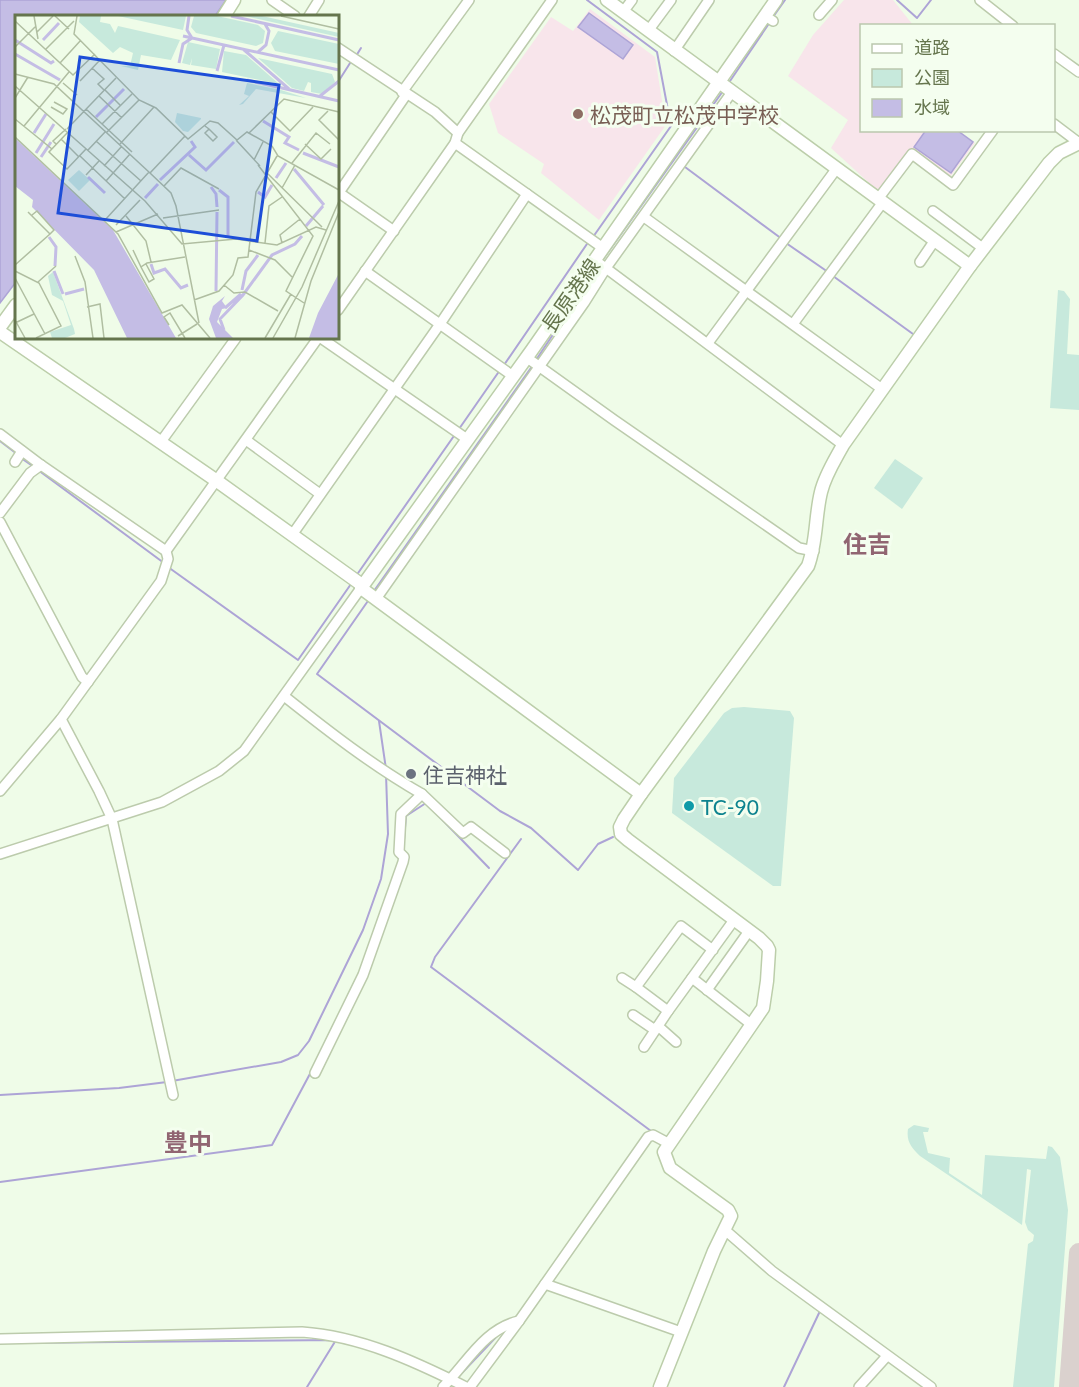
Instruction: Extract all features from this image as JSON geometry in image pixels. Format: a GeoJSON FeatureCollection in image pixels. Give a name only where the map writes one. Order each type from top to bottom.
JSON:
{"type":"FeatureCollection","features":[{"type":"Feature","properties":{"kind":"street"},"geometry":{"type":"LineString","coordinates":[[225,15],[234,0]]}},
{"type":"Feature","properties":{"kind":"street"},"geometry":{"type":"LineString","coordinates":[[272,0],[294,15]]}},
{"type":"Feature","properties":{"kind":"street"},"geometry":{"type":"LineString","coordinates":[[310,15],[320,0]]}},
{"type":"Feature","properties":{"kind":"street"},"geometry":{"type":"LineString","coordinates":[[339,191],[469,0]]}},
{"type":"Feature","properties":{"kind":"street"},"geometry":{"type":"LineString","coordinates":[[339,309],[552,0]]}},
{"type":"Feature","properties":{"kind":"street"},"geometry":{"type":"LineString","coordinates":[[607,0],[970,266]]}},
{"type":"Feature","properties":{"kind":"street"},"geometry":{"type":"LineString","coordinates":[[623,12],[632,0]]}},
{"type":"Feature","properties":{"kind":"street"},"geometry":{"type":"LineString","coordinates":[[648,31],[671,0]]}},
{"type":"Feature","properties":{"kind":"street"},"geometry":{"type":"LineString","coordinates":[[674,51],[709,0]]}},
{"type":"Feature","properties":{"kind":"street","name":"長原港線"},"geometry":{"type":"LineString","coordinates":[[362,586],[603,248],[726,87],[769,18],[776,0]]}},
{"type":"Feature","properties":{"kind":"street"},"geometry":{"type":"LineString","coordinates":[[819,15],[832,0]]}},
{"type":"Feature","properties":{"kind":"street"},"geometry":{"type":"LineString","coordinates":[[980,0],[1010,24]]}},
{"type":"Feature","properties":{"kind":"street"},"geometry":{"type":"LineString","coordinates":[[339,49],[435,112],[457,138],[527,194],[603,248]]}},
{"type":"Feature","properties":{"kind":"street"},"geometry":{"type":"LineString","coordinates":[[1055,55],[1079,72]]}},
{"type":"Feature","properties":{"kind":"street"},"geometry":{"type":"LineString","coordinates":[[376,599],[606,268],[644,217],[726,87]]}},
{"type":"Feature","properties":{"kind":"street"},"geometry":{"type":"LineString","coordinates":[[660,1387],[714,1251],[731,1216],[728,1210],[670,1168],[664,1152],[668,1143],[763,1008],[768,950],[767,946],[749,931],[621,834],[620,827],[641,794],[808,566],[814,551],[815,521],[822,489],[843,445],[970,266],[1049,163],[1059,153],[1079,143],[1055,125]]}},
{"type":"Feature","properties":{"kind":"street"},"geometry":{"type":"LineString","coordinates":[[793,324],[912,154],[953,185],[992,132]]}},
{"type":"Feature","properties":{"kind":"street"},"geometry":{"type":"LineString","coordinates":[[708,343],[837,168]]}},
{"type":"Feature","properties":{"kind":"street"},"geometry":{"type":"LineString","coordinates":[[339,194],[394,231]]}},
{"type":"Feature","properties":{"kind":"street"},"geometry":{"type":"LineString","coordinates":[[292,535],[440,324],[527,194]]}},
{"type":"Feature","properties":{"kind":"street"},"geometry":{"type":"LineString","coordinates":[[933,211],[984,249]]}},
{"type":"Feature","properties":{"kind":"street"},"geometry":{"type":"LineString","coordinates":[[644,217],[882,389]]}},
{"type":"Feature","properties":{"kind":"street"},"geometry":{"type":"LineString","coordinates":[[920,262],[935,240]]}},
{"type":"Feature","properties":{"kind":"street"},"geometry":{"type":"LineString","coordinates":[[595,260],[843,445]]}},
{"type":"Feature","properties":{"kind":"street"},"geometry":{"type":"LineString","coordinates":[[365,271],[513,376]]}},
{"type":"Feature","properties":{"kind":"street"},"geometry":{"type":"LineString","coordinates":[[0,327],[15,306]]}},
{"type":"Feature","properties":{"kind":"street"},"geometry":{"type":"LineString","coordinates":[[0,332],[292,535],[641,794]]}},
{"type":"Feature","properties":{"kind":"street"},"geometry":{"type":"LineString","coordinates":[[160,443],[235,339]]}},
{"type":"Feature","properties":{"kind":"street"},"geometry":{"type":"LineString","coordinates":[[166,551],[318,339]]}},
{"type":"Feature","properties":{"kind":"street"},"geometry":{"type":"LineString","coordinates":[[320,339],[467,439]]}},
{"type":"Feature","properties":{"kind":"street"},"geometry":{"type":"LineString","coordinates":[[526,357],[799,548],[814,551]]}},
{"type":"Feature","properties":{"kind":"street"},"geometry":{"type":"LineString","coordinates":[[0,434],[166,551],[168,559],[161,581],[88,682],[61,719],[0,791]]}},
{"type":"Feature","properties":{"kind":"street"},"geometry":{"type":"LineString","coordinates":[[246,440],[320,494]]}},
{"type":"Feature","properties":{"kind":"street"},"geometry":{"type":"LineString","coordinates":[[15,462],[22,451]]}},
{"type":"Feature","properties":{"kind":"street"},"geometry":{"type":"LineString","coordinates":[[0,513],[30,473],[41,465]]}},
{"type":"Feature","properties":{"kind":"street"},"geometry":{"type":"LineString","coordinates":[[0,522],[82,677],[88,682]]}},
{"type":"Feature","properties":{"kind":"street"},"geometry":{"type":"LineString","coordinates":[[0,854],[162,802],[219,771],[244,751],[362,586]]}},
{"type":"Feature","properties":{"kind":"street"},"geometry":{"type":"LineString","coordinates":[[284,696],[326,730],[422,794],[463,833],[471,827],[505,853]]}},
{"type":"Feature","properties":{"kind":"street"},"geometry":{"type":"LineString","coordinates":[[61,719],[112,819],[173,1095]]}},
{"type":"Feature","properties":{"kind":"street"},"geometry":{"type":"LineString","coordinates":[[315,1073],[363,975],[403,862],[404,857],[399,852],[401,814],[422,794]]}},
{"type":"Feature","properties":{"kind":"street"},"geometry":{"type":"LineString","coordinates":[[644,1047],[734,920]]}},
{"type":"Feature","properties":{"kind":"street"},"geometry":{"type":"LineString","coordinates":[[636,987],[681,926],[713,950]]}},
{"type":"Feature","properties":{"kind":"street"},"geometry":{"type":"LineString","coordinates":[[707,990],[749,931]]}},
{"type":"Feature","properties":{"kind":"street"},"geometry":{"type":"LineString","coordinates":[[622,978],[668,1011]]}},
{"type":"Feature","properties":{"kind":"street"},"geometry":{"type":"LineString","coordinates":[[692,978],[752,1025]]}},
{"type":"Feature","properties":{"kind":"street"},"geometry":{"type":"LineString","coordinates":[[633,1015],[676,1042]]}},
{"type":"Feature","properties":{"kind":"street"},"geometry":{"type":"LineString","coordinates":[[0,1339],[329,1334],[356,1340],[468,1387],[519,1321],[648,1137],[653,1135],[668,1143]]}},
{"type":"Feature","properties":{"kind":"street"},"geometry":{"type":"LineString","coordinates":[[725,1230],[772,1271],[931,1387]]}},
{"type":"Feature","properties":{"kind":"street"},"geometry":{"type":"LineString","coordinates":[[545,1284],[681,1332]]}},
{"type":"Feature","properties":{"kind":"street"},"geometry":{"type":"LineString","coordinates":[[443,1387],[493,1332],[519,1321]]}},
{"type":"Feature","properties":{"kind":"street"},"geometry":{"type":"LineString","coordinates":[[859,1387],[887,1356]]}},
{"type":"Feature","properties":{"kind":"shaded area"},"geometry":{"type":"Polygon","coordinates":[[[844,0],[893,0],[912,24],[860,24],[860,132],[960,132],[975,143],[951,176],[911,149],[878,191],[831,148],[848,120],[788,76],[813,35],[844,0]]]}},
{"type":"Feature","properties":{"kind":"shaded area","name":"松茂町立松茂中学校"},"geometry":{"type":"Polygon","coordinates":[[[590,9],[655,57],[666,125],[599,220],[541,173],[544,164],[498,133],[489,104],[551,17],[573,31],[590,9]]]}},
{"type":"Feature","properties":{"kind":"green space"},"geometry":{"type":"Polygon","coordinates":[[[1058,290],[1064,291],[1070,299],[1067,354],[1079,355],[1079,410],[1050,408],[1058,290]]]}},
{"type":"Feature","properties":{"kind":"green space"},"geometry":{"type":"Polygon","coordinates":[[[895,459],[923,478],[902,509],[874,488],[895,459]]]}},
{"type":"Feature","properties":{"kind":"green space"},"geometry":{"type":"Polygon","coordinates":[[[732,708],[790,711],[794,718],[781,886],[773,886],[672,813],[674,778],[724,713],[732,708]]]}},
{"type":"Feature","properties":{"kind":"green space"},"geometry":{"type":"Polygon","coordinates":[[[914,1125],[929,1128],[928,1132],[923,1132],[928,1153],[950,1158],[949,1173],[982,1195],[985,1155],[1046,1159],[1048,1146],[1052,1147],[1060,1157],[1068,1210],[1054,1387],[1013,1387],[1028,1244],[1033,1241],[1034,1235],[1028,1230],[1025,1222],[1031,1170],[1027,1169],[1022,1225],[920,1156],[908,1138],[908,1129],[914,1125]]]}},
{"type":"Feature","properties":{"kind":"water"},"geometry":{"type":"Polygon","coordinates":[[[0,0],[226,0],[216,15],[15,15],[15,283],[0,303],[0,0]]]}},
{"type":"Feature","properties":{"kind":"water"},"geometry":{"type":"Polygon","coordinates":[[[589,13],[633,45],[623,59],[578,27],[589,13]]]}},
{"type":"Feature","properties":{"kind":"water"},"geometry":{"type":"Polygon","coordinates":[[[925,132],[959,132],[973,142],[951,173],[914,147],[925,132]]]}},
{"type":"Feature","properties":{"kind":"waterway"},"geometry":{"type":"LineString","coordinates":[[587,0],[657,52],[671,126],[593,237]]}},
{"type":"Feature","properties":{"kind":"waterway"},"geometry":{"type":"LineString","coordinates":[[773,17],[785,0]]}},
{"type":"Feature","properties":{"kind":"waterway"},"geometry":{"type":"LineString","coordinates":[[897,0],[917,18],[931,0]]}},
{"type":"Feature","properties":{"kind":"waterway"},"geometry":{"type":"LineString","coordinates":[[728,84],[770,22]]}},
{"type":"Feature","properties":{"kind":"waterway"},"geometry":{"type":"LineString","coordinates":[[356,56],[361,48]]}},
{"type":"Feature","properties":{"kind":"waterway"},"geometry":{"type":"LineString","coordinates":[[339,80],[352,60]]}},
{"type":"Feature","properties":{"kind":"waterway"},"geometry":{"type":"LineString","coordinates":[[601,262],[723,91]]}},
{"type":"Feature","properties":{"kind":"waterway"},"geometry":{"type":"LineString","coordinates":[[685,167],[782,239]]}},
{"type":"Feature","properties":{"kind":"waterway"},"geometry":{"type":"LineString","coordinates":[[504,365],[589,241]]}},
{"type":"Feature","properties":{"kind":"waterway"},"geometry":{"type":"LineString","coordinates":[[786,243],[828,272]]}},
{"type":"Feature","properties":{"kind":"waterway"},"geometry":{"type":"LineString","coordinates":[[536,360],[598,267]]}},
{"type":"Feature","properties":{"kind":"waterway"},"geometry":{"type":"LineString","coordinates":[[833,276],[913,334]]}},
{"type":"Feature","properties":{"kind":"waterway"},"geometry":{"type":"LineString","coordinates":[[374,591],[533,365]]}},
{"type":"Feature","properties":{"kind":"waterway"},"geometry":{"type":"LineString","coordinates":[[459,429],[500,370]]}},
{"type":"Feature","properties":{"kind":"waterway"},"geometry":{"type":"LineString","coordinates":[[356,576],[456,433]]}},
{"type":"Feature","properties":{"kind":"waterway"},"geometry":{"type":"LineString","coordinates":[[0,441],[17,454]]}},
{"type":"Feature","properties":{"kind":"waterway"},"geometry":{"type":"LineString","coordinates":[[21,458],[34,467]]}},
{"type":"Feature","properties":{"kind":"waterway"},"geometry":{"type":"LineString","coordinates":[[38,470],[164,563]]}},
{"type":"Feature","properties":{"kind":"waterway"},"geometry":{"type":"LineString","coordinates":[[168,567],[298,660],[351,584]]}},
{"type":"Feature","properties":{"kind":"waterway"},"geometry":{"type":"LineString","coordinates":[[370,598],[317,674],[500,811],[531,828],[578,870],[598,844],[613,837]]}},
{"type":"Feature","properties":{"kind":"waterway"},"geometry":{"type":"LineString","coordinates":[[379,721],[386,769]]}},
{"type":"Feature","properties":{"kind":"waterway"},"geometry":{"type":"LineString","coordinates":[[172,1081],[281,1062],[298,1055],[309,1041],[363,930],[381,879],[388,834],[386,774]]}},
{"type":"Feature","properties":{"kind":"waterway"},"geometry":{"type":"LineString","coordinates":[[403,852],[406,816],[426,803]]}},
{"type":"Feature","properties":{"kind":"waterway"},"geometry":{"type":"LineString","coordinates":[[430,807],[489,868]]}},
{"type":"Feature","properties":{"kind":"waterway"},"geometry":{"type":"LineString","coordinates":[[521,839],[435,957],[431,967],[651,1131]]}},
{"type":"Feature","properties":{"kind":"waterway"},"geometry":{"type":"LineString","coordinates":[[0,1182],[272,1145],[312,1070]]}},
{"type":"Feature","properties":{"kind":"waterway"},"geometry":{"type":"LineString","coordinates":[[0,1095],[119,1088],[167,1082]]}},
{"type":"Feature","properties":{"kind":"waterway"},"geometry":{"type":"LineString","coordinates":[[784,1387],[820,1311]]}},
{"type":"Feature","properties":{"kind":"waterway"},"geometry":{"type":"LineString","coordinates":[[459,1376],[498,1335]]}},
{"type":"Feature","properties":{"kind":"waterway"},"geometry":{"type":"LineString","coordinates":[[8,1343],[336,1340],[307,1387]]}},
{"type":"Feature","properties":{"kind":"taxiway"},"geometry":{"type":"LineString","coordinates":[[1069,1387],[1079,1253]]}},
{"type":"Feature","properties":{"kind":"place","name":"松茂町立松茂中学校"},"geometry":{"type":"Point","coordinates":[578,114]}},
{"type":"Feature","properties":{"kind":"place","name":"住吉神社"},"geometry":{"type":"Point","coordinates":[411,774]}},
{"type":"Feature","properties":{"kind":"place","name":"TC-90"},"geometry":{"type":"Point","coordinates":[689,806]}},
{"type":"Feature","properties":{"kind":"district","name":"住吉"},"geometry":{"type":"Point","coordinates":[867,543]}},
{"type":"Feature","properties":{"kind":"district","name":"豊中"},"geometry":{"type":"Point","coordinates":[188,1141]}}]}
